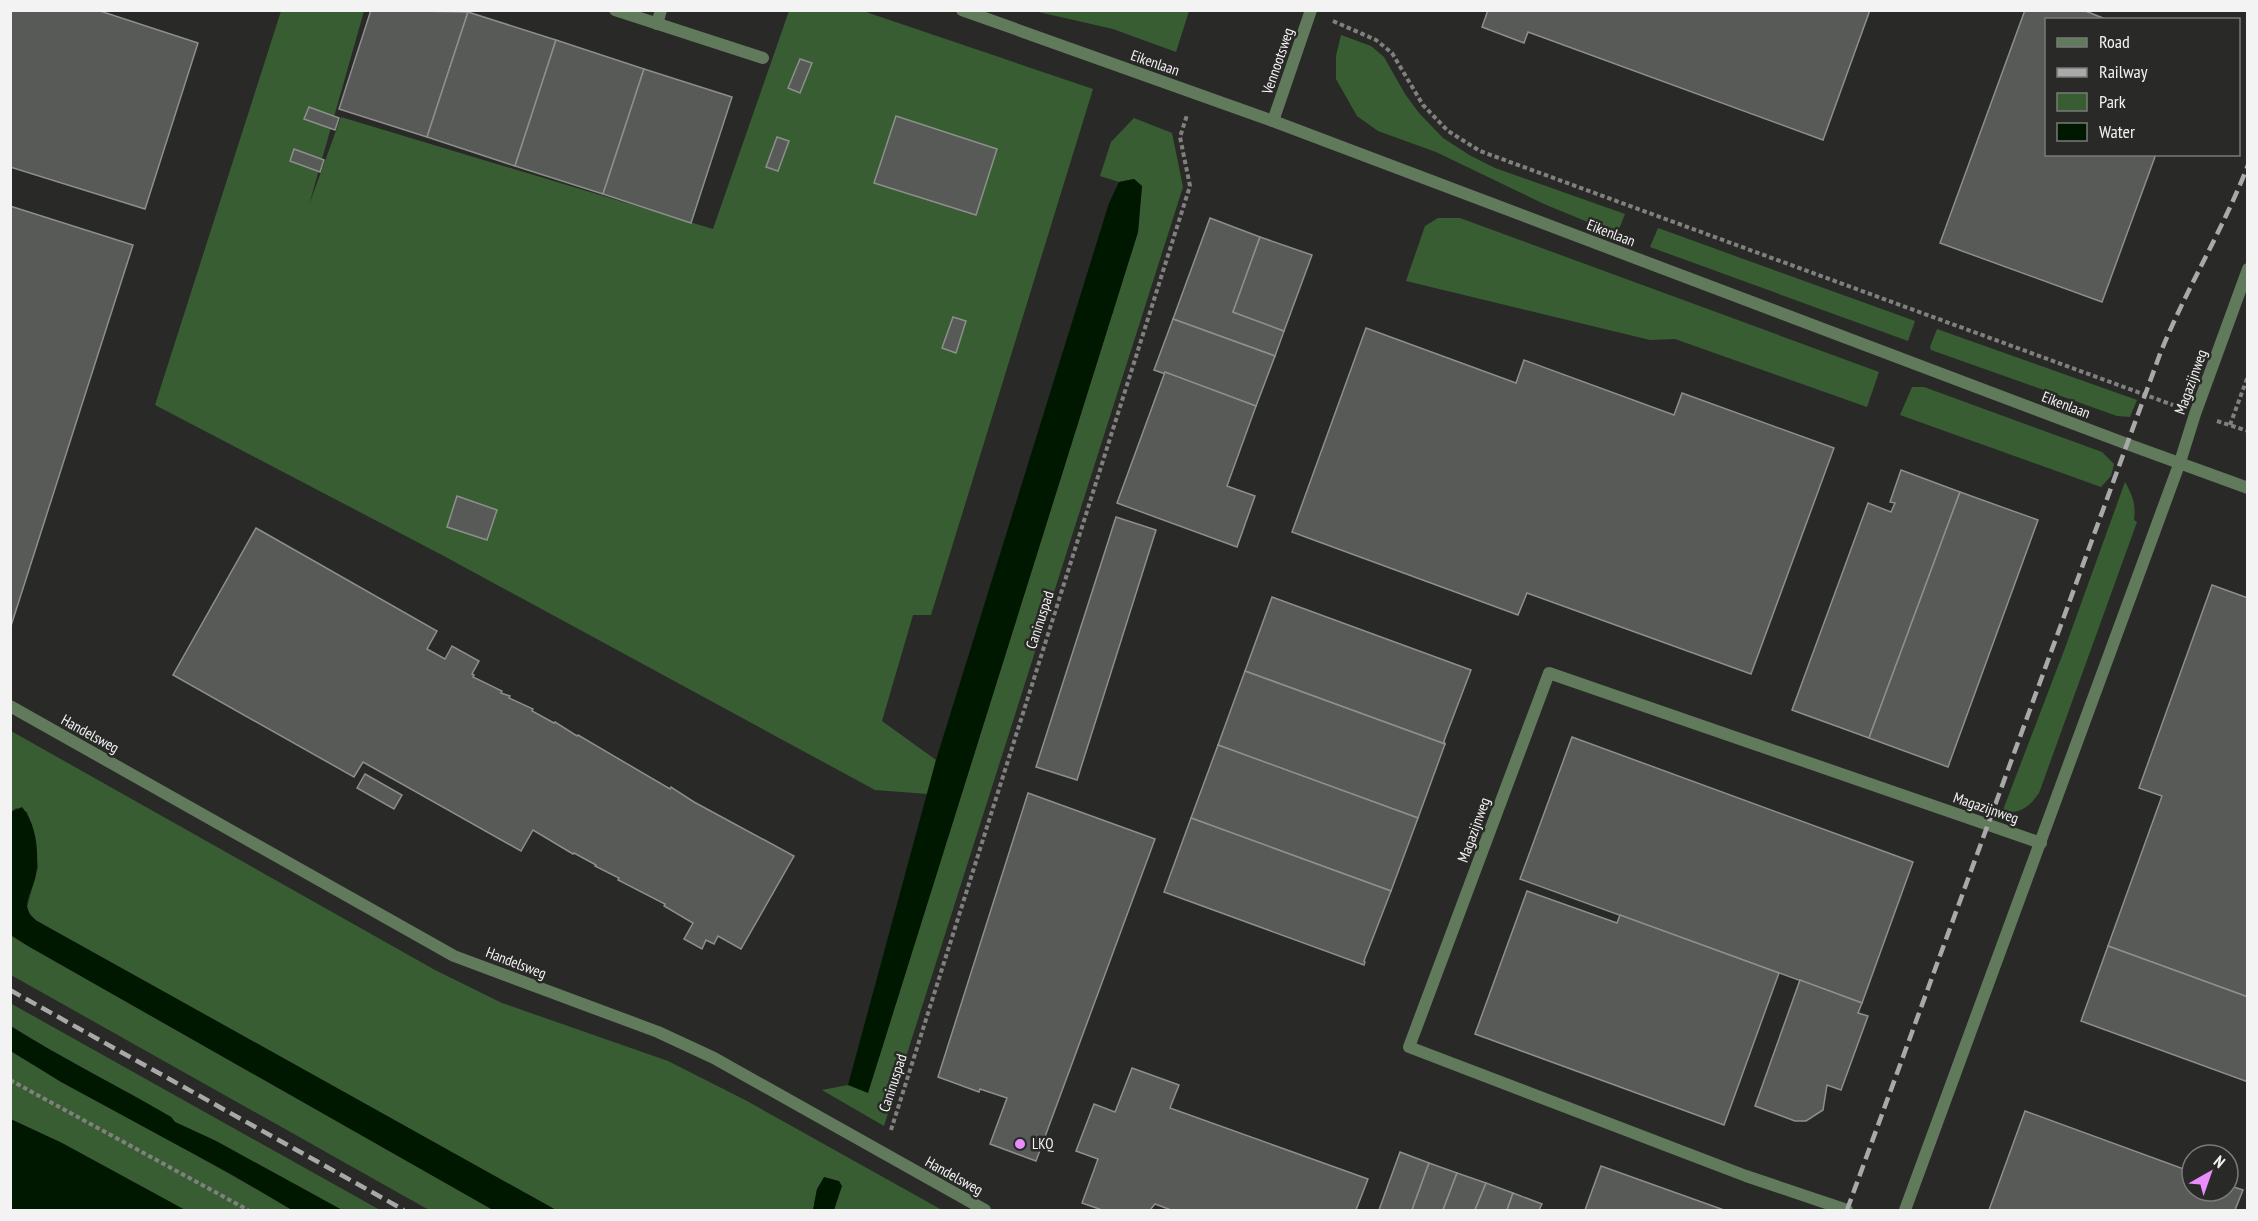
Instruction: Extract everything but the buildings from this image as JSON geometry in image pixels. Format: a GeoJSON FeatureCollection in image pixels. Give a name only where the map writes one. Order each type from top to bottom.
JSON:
{"type":"FeatureCollection","features":[{"type":"Feature","properties":{"kind":"street"},"geometry":{"type":"LineString","coordinates":[[615,10],[763,58]]}},
{"type":"Feature","properties":{"kind":"street"},"geometry":{"type":"LineString","coordinates":[[657,24],[662,10]]}},
{"type":"Feature","properties":{"kind":"street","name":"Eikenlaan"},"geometry":{"type":"LineString","coordinates":[[962,10],[1273,121],[2247,488]]}},
{"type":"Feature","properties":{"kind":"street","name":"Vennootsweg"},"geometry":{"type":"LineString","coordinates":[[1273,121],[1310,11]]}},
{"type":"Feature","properties":{"kind":"street","name":"Magazijnweg"},"geometry":{"type":"LineString","coordinates":[[1905,1210],[2180,462],[2247,269]]}},
{"type":"Feature","properties":{"kind":"street","name":"Magazijnweg"},"geometry":{"type":"LineString","coordinates":[[1847,1210],[1746,1176],[1409,1047],[1549,673],[2041,843]]}},
{"type":"Feature","properties":{"kind":"street","name":"Handelsweg"},"geometry":{"type":"LineString","coordinates":[[10,706],[453,956],[658,1032],[705,1054],[985,1210]]}},
{"type":"Feature","properties":{"kind":"path","name":"Eikenlaan"},"geometry":{"type":"LineString","coordinates":[[1310,11],[1376,40],[1392,53],[1423,105],[1448,130],[1480,151],[2146,394],[2195,414],[2247,431]]}},
{"type":"Feature","properties":{"kind":"path","name":"Caninuspad"},"geometry":{"type":"LineString","coordinates":[[883,1154],[1190,186],[1180,137],[1193,92]]}},
{"type":"Feature","properties":{"kind":"path"},"geometry":{"type":"LineString","coordinates":[[2230,424],[2247,376]]}},
{"type":"Feature","properties":{"kind":"path"},"geometry":{"type":"LineString","coordinates":[[10,1080],[248,1210]]}},
{"type":"Feature","properties":{"kind":"green space"},"geometry":{"type":"Polygon","coordinates":[[[1189,10],[1176,52],[1113,29],[1034,11],[1189,10]]]}},
{"type":"Feature","properties":{"kind":"green space"},"geometry":{"type":"Polygon","coordinates":[[[281,11],[364,11],[309,205],[341,117],[713,229],[789,11],[863,11],[1093,89],[931,615],[913,615],[882,721],[936,760],[928,794],[875,790],[442,555],[155,405],[281,11]]]}},
{"type":"Feature","properties":{"kind":"green space"},"geometry":{"type":"Polygon","coordinates":[[[1341,35],[1371,46],[1384,57],[1405,94],[1419,113],[1443,138],[1495,168],[1625,214],[1617,234],[1544,204],[1436,152],[1378,131],[1357,116],[1336,79],[1336,56],[1341,35]]]}},
{"type":"Feature","properties":{"kind":"green space"},"geometry":{"type":"Polygon","coordinates":[[[1134,118],[1172,133],[1183,187],[884,1126],[822,1090],[848,1085],[868,1092],[1138,232],[1142,186],[1134,179],[1119,182],[1100,176],[1111,142],[1134,118]]]}},
{"type":"Feature","properties":{"kind":"green space"},"geometry":{"type":"Polygon","coordinates":[[[1438,218],[1460,218],[1879,372],[1867,407],[1675,339],[1650,340],[1406,281],[1425,226],[1438,218]]]}},
{"type":"Feature","properties":{"kind":"green space"},"geometry":{"type":"Polygon","coordinates":[[[1658,228],[1915,321],[1908,341],[1650,247],[1658,228]]]}},
{"type":"Feature","properties":{"kind":"green space"},"geometry":{"type":"Polygon","coordinates":[[[1937,329],[2137,400],[2130,417],[2117,416],[1931,350],[1937,329]]]}},
{"type":"Feature","properties":{"kind":"green space"},"geometry":{"type":"Polygon","coordinates":[[[1912,387],[1924,387],[2102,452],[2114,464],[2111,476],[2101,487],[1900,415],[1912,387]]]}},
{"type":"Feature","properties":{"kind":"green space"},"geometry":{"type":"Polygon","coordinates":[[[2125,482],[2133,501],[2134,520],[2137,522],[2039,793],[2024,808],[2014,812],[2003,810],[2065,648],[2125,482]]]}},
{"type":"Feature","properties":{"kind":"green space"},"geometry":{"type":"Polygon","coordinates":[[[11,731],[435,970],[502,1003],[668,1061],[747,1101],[942,1210],[834,1210],[836,1203],[817,1189],[813,1210],[556,1210],[37,921],[30,915],[27,907],[38,867],[34,834],[27,812],[16,808],[11,812],[11,731]]]}},
{"type":"Feature","properties":{"kind":"green space"},"geometry":{"type":"Polygon","coordinates":[[[10,935],[493,1210],[429,1210],[11,975],[10,935]]]}},
{"type":"Feature","properties":{"kind":"green space"},"geometry":{"type":"Polygon","coordinates":[[[10,1003],[380,1210],[342,1210],[216,1141],[175,1122],[171,1117],[11,1026],[10,1003]]]}},
{"type":"Feature","properties":{"kind":"green space"},"geometry":{"type":"Polygon","coordinates":[[[10,1051],[292,1210],[185,1210],[62,1143],[11,1119],[10,1051]]]}},
{"type":"Feature","properties":{"kind":"water"},"geometry":{"type":"Polygon","coordinates":[[[1134,179],[1142,186],[1138,232],[868,1093],[848,1085],[936,760],[1109,203],[1119,182],[1134,179]]]}},
{"type":"Feature","properties":{"kind":"water"},"geometry":{"type":"Polygon","coordinates":[[[22,807],[31,822],[36,841],[35,879],[27,906],[30,915],[37,921],[556,1210],[493,1210],[11,935],[11,812],[22,807]]]}},
{"type":"Feature","properties":{"kind":"water"},"geometry":{"type":"Polygon","coordinates":[[[10,1026],[171,1117],[175,1122],[216,1141],[342,1210],[292,1210],[231,1174],[61,1082],[11,1051],[10,1026]]]}},
{"type":"Feature","properties":{"kind":"water"},"geometry":{"type":"Polygon","coordinates":[[[10,1119],[62,1143],[185,1210],[11,1210],[10,1119]]]}},
{"type":"Feature","properties":{"kind":"water"},"geometry":{"type":"Polygon","coordinates":[[[824,1177],[839,1181],[842,1186],[834,1210],[813,1210],[817,1189],[824,1177]]]}},
{"type":"Feature","properties":{"kind":"railway"},"geometry":{"type":"LineString","coordinates":[[1847,1210],[2160,354],[2248,165]]}},
{"type":"Feature","properties":{"kind":"railway"},"geometry":{"type":"LineString","coordinates":[[10,990],[404,1210]]}},
{"type":"Feature","properties":{"kind":"place","name":"LKQ"},"geometry":{"type":"Point","coordinates":[1020,1144]}}]}
